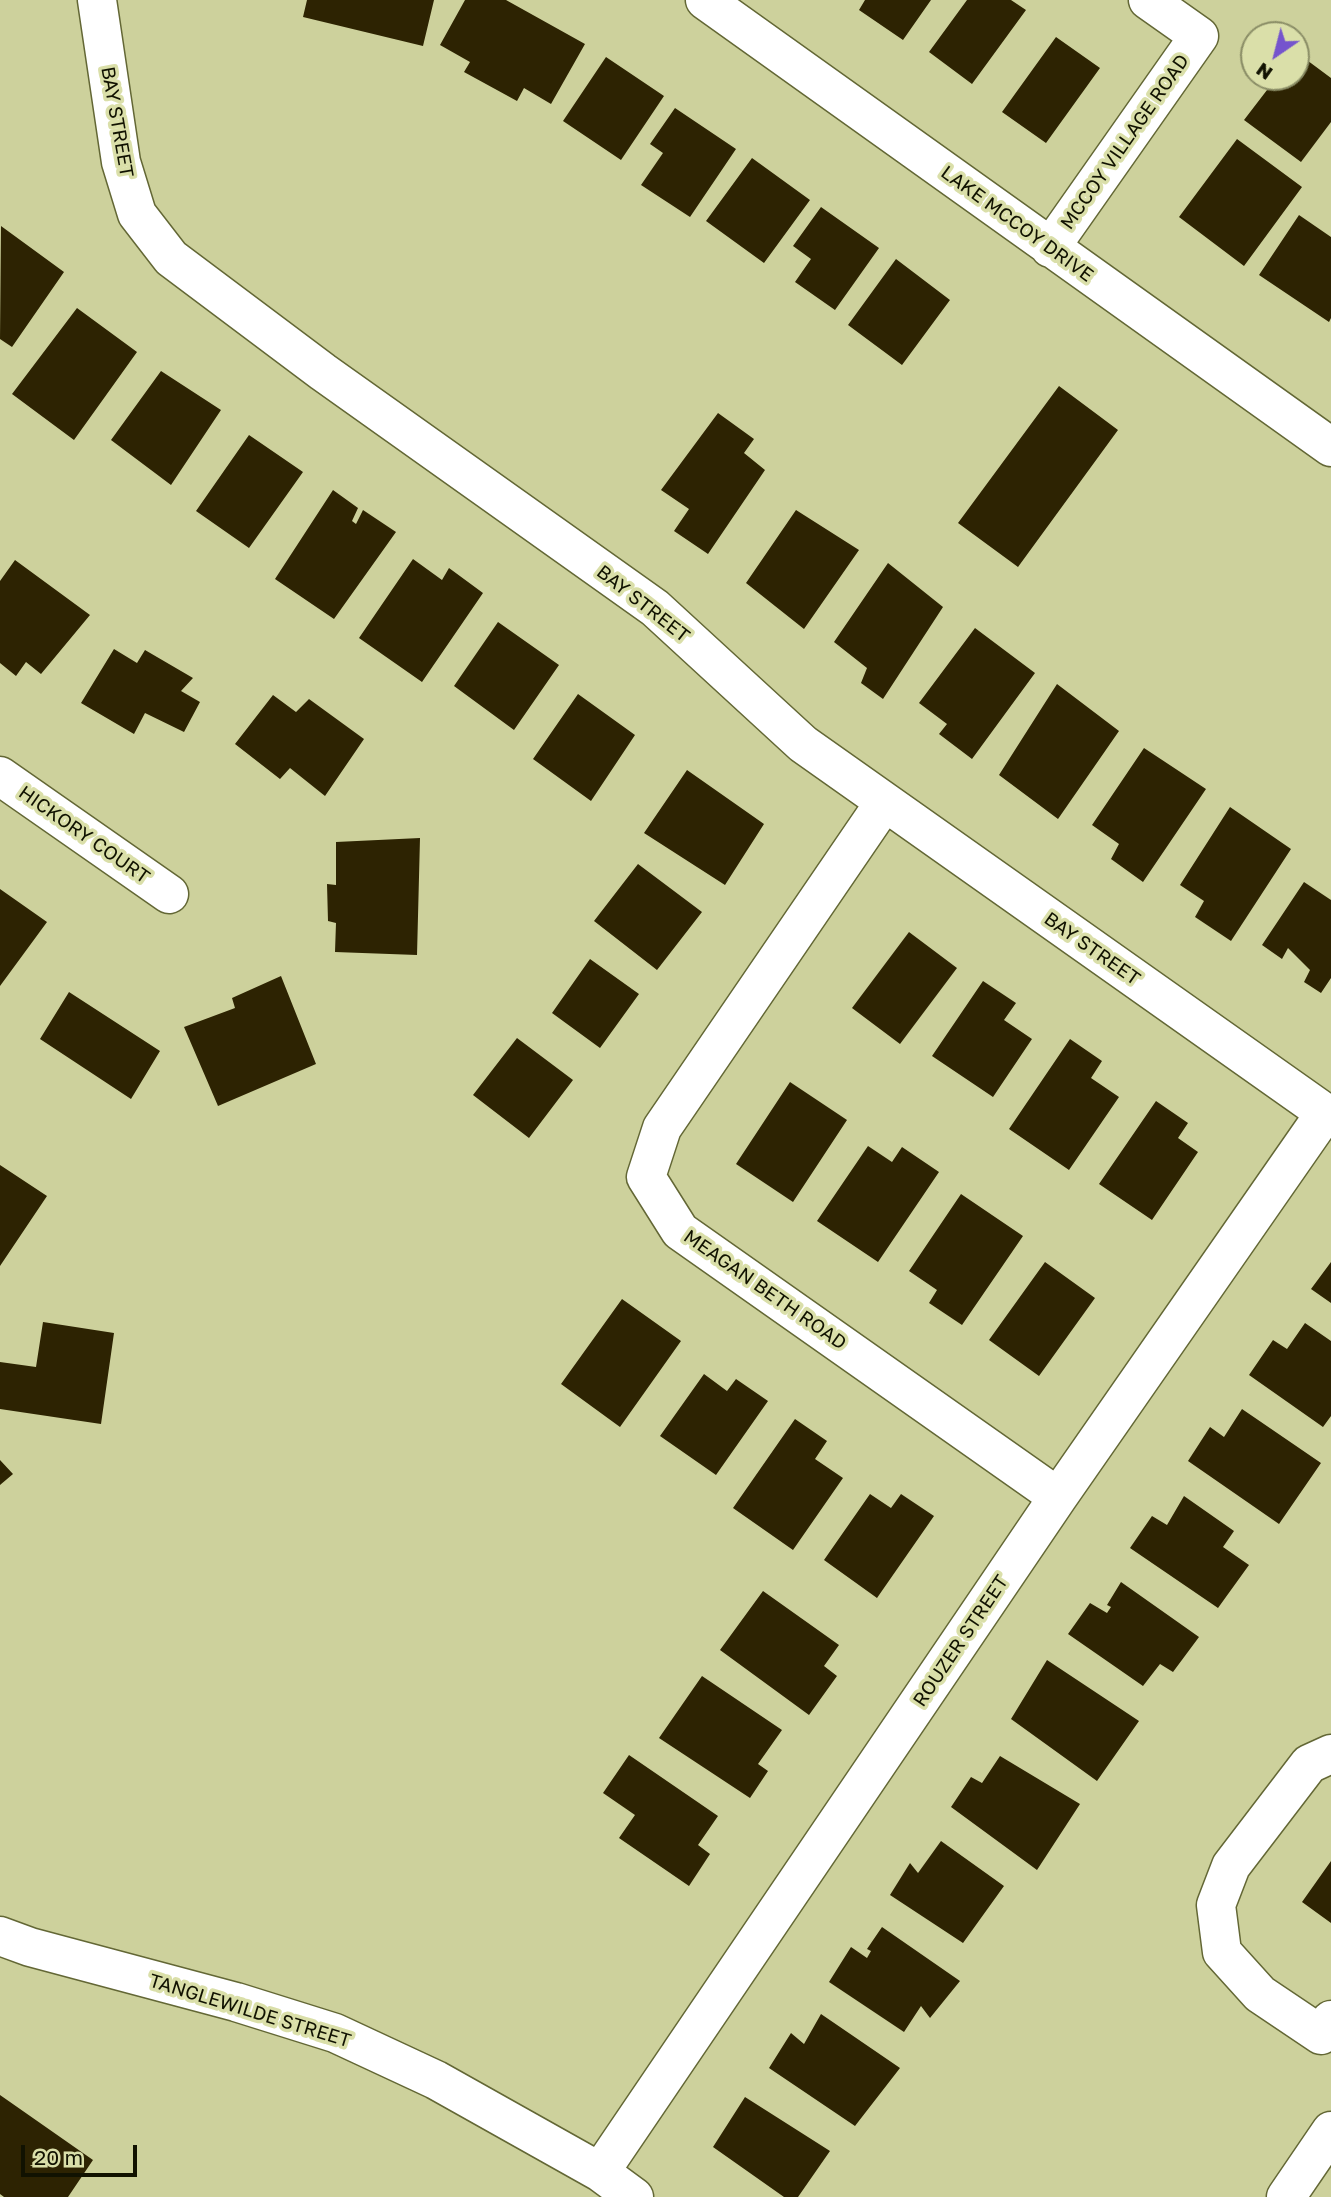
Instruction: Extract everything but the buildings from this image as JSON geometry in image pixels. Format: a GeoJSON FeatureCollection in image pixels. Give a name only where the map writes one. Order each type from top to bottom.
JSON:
{"type":"FeatureCollection","features":[{"type":"Feature","properties":{"kind":"street","name":"BAY STREET"},"geometry":{"type":"LineString","coordinates":[[97,0],[121,162],[137,214],[172,258],[323,372],[655,608],[803,744],[1328,1115]]}},
{"type":"Feature","properties":{"kind":"street","name":"LAKE MCCOY DRIVE"},"geometry":{"type":"LineString","coordinates":[[705,0],[1050,248],[1325,431]]}},
{"type":"Feature","properties":{"kind":"street","name":"MCCOY VILLAGE ROAD"},"geometry":{"type":"LineString","coordinates":[[1050,248],[1199,36],[1149,0]]}},
{"type":"Feature","properties":{"kind":"street","name":"HICKORY COURT"},"geometry":{"type":"LineString","coordinates":[[0,776],[169,894]]}},
{"type":"Feature","properties":{"kind":"street","name":"MEAGAN BETH ROAD"},"geometry":{"type":"LineString","coordinates":[[884,803],[662,1128],[646,1177],[680,1231],[1058,1497]]}},
{"type":"Feature","properties":{"kind":"street","name":"ROUZER STREET"},"geometry":{"type":"LineString","coordinates":[[600,2172],[1058,1497],[1328,1115]]}},
{"type":"Feature","properties":{"kind":"street"},"geometry":{"type":"LineString","coordinates":[[1328,2033],[1260,1994],[1222,1952],[1216,1905],[1231,1866],[1246,1846],[1309,1765],[1331,1754]]}},
{"type":"Feature","properties":{"kind":"street","name":"TANGLEWILDE STREET"},"geometry":{"type":"LineString","coordinates":[[0,1936],[30,1947],[236,2002],[335,2033],[436,2080],[600,2172],[634,2197]]}},
{"type":"Feature","properties":{"kind":"street"},"geometry":{"type":"LineString","coordinates":[[1286,2197],[1331,2131]]}}]}
